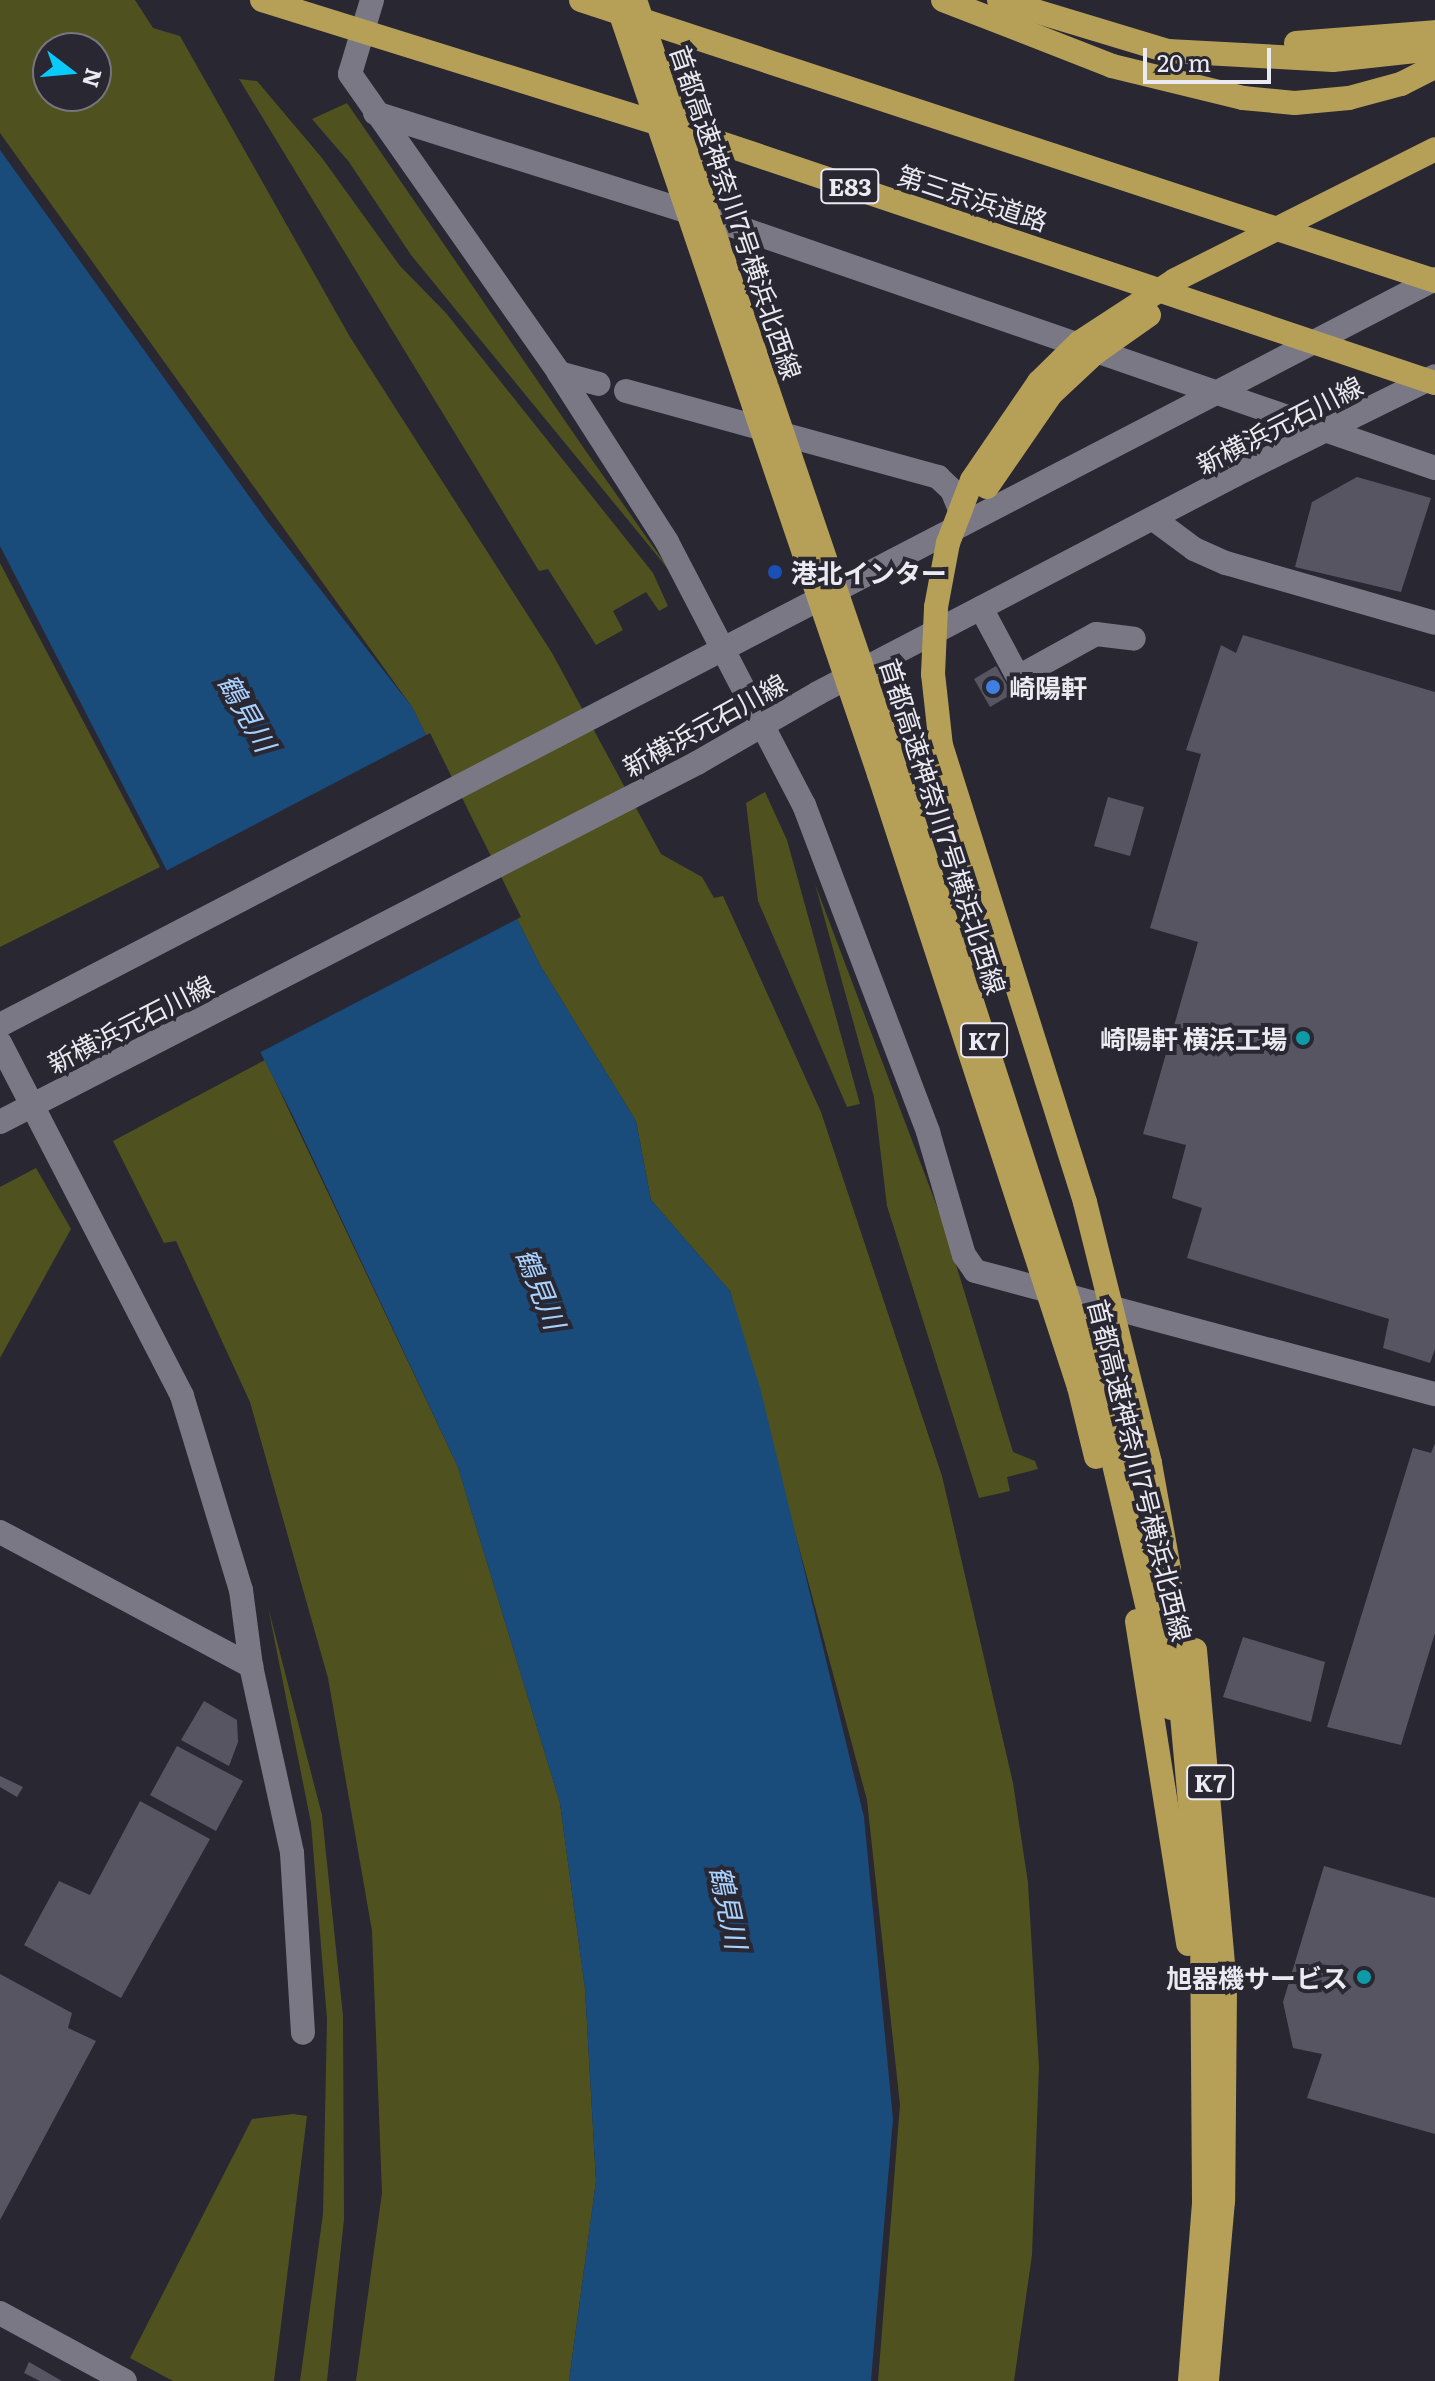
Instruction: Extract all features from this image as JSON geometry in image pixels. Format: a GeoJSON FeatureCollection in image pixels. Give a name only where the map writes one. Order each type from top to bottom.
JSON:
{"type":"FeatureCollection","features":[{"type":"Feature","properties":{"kind":"highway","name":"第三京浜道路"},"geometry":{"type":"LineString","coordinates":[[262,0],[709,139],[1435,383]]}},
{"type":"Feature","properties":{"kind":"highway"},"geometry":{"type":"LineString","coordinates":[[581,0],[1435,280]]}},
{"type":"Feature","properties":{"kind":"highway","name":"首都高速神奈川7号横浜北西線"},"geometry":{"type":"LineString","coordinates":[[616,0],[879,774],[1079,1387],[1133,1602],[1155,1720],[1215,2106]]}},
{"type":"Feature","properties":{"kind":"highway","name":"首都高速神奈川7号横浜北西線"},"geometry":{"type":"LineString","coordinates":[[635,0],[898,773],[1094,1379],[1149,1600],[1204,1878],[1218,1991],[1215,2106]]}},
{"type":"Feature","properties":{"kind":"highway"},"geometry":{"type":"LineString","coordinates":[[943,0],[1112,66],[1243,98],[1295,103],[1349,98],[1401,84],[1435,67]]}},
{"type":"Feature","properties":{"kind":"highway"},"geometry":{"type":"LineString","coordinates":[[999,0],[1168,51],[1333,60],[1435,49]]}},
{"type":"Feature","properties":{"kind":"highway"},"geometry":{"type":"LineString","coordinates":[[1039,0],[1171,35],[1248,43],[1327,43],[1435,32]]}},
{"type":"Feature","properties":{"kind":"highway","name":"K7"},"geometry":{"type":"LineString","coordinates":[[1207,2381],[1223,2201],[1193,1789],[1169,1569],[1150,1463],[1085,1202],[941,746],[933,674],[936,607],[948,543],[972,480],[1030,394],[1080,342],[1175,280],[1435,149]]}},
{"type":"Feature","properties":{"kind":"highway","name":"K7"},"geometry":{"type":"LineString","coordinates":[[1190,2381],[1225,1989],[1209,1773],[1165,1459],[1100,1195],[970,799],[949,671],[952,611],[965,545],[986,489],[1051,394],[1095,353],[1186,292],[1435,167]]}},
{"type":"Feature","properties":{"kind":"street"},"geometry":{"type":"LineString","coordinates":[[372,0],[350,74],[559,373],[667,542],[804,805],[928,1132],[964,1255],[975,1271],[1435,1394]]}},
{"type":"Feature","properties":{"kind":"street"},"geometry":{"type":"LineString","coordinates":[[375,113],[749,231],[1216,395],[1435,468]]}},
{"type":"Feature","properties":{"kind":"street","name":"新横浜元石川線"},"geometry":{"type":"LineString","coordinates":[[0,1025],[784,614],[1435,280]]}},
{"type":"Feature","properties":{"kind":"street"},"geometry":{"type":"LineString","coordinates":[[559,373],[599,384]]}},
{"type":"Feature","properties":{"kind":"street","name":"新横浜元石川線"},"geometry":{"type":"LineString","coordinates":[[0,1122],[697,763],[818,693],[981,608],[1435,376]]}},
{"type":"Feature","properties":{"kind":"street"},"geometry":{"type":"LineString","coordinates":[[626,391],[938,477],[952,490],[965,522]]}},
{"type":"Feature","properties":{"kind":"street"},"geometry":{"type":"LineString","coordinates":[[1155,520],[1194,549],[1226,563],[1435,623]]}},
{"type":"Feature","properties":{"kind":"street"},"geometry":{"type":"LineString","coordinates":[[981,608],[1018,677],[1096,634],[1134,639]]}},
{"type":"Feature","properties":{"kind":"street"},"geometry":{"type":"LineString","coordinates":[[0,1043],[182,1396],[241,1590],[251,1666],[292,1853],[303,2033]]}},
{"type":"Feature","properties":{"kind":"street"},"geometry":{"type":"LineString","coordinates":[[0,1532],[251,1666]]}},
{"type":"Feature","properties":{"kind":"street"},"geometry":{"type":"LineString","coordinates":[[0,2313],[125,2381]]}},
{"type":"Feature","properties":{"kind":"green space"},"geometry":{"type":"Polygon","coordinates":[[[0,0],[135,0],[153,28],[180,36],[350,337],[552,653],[661,854],[702,877],[714,898],[723,896],[821,1112],[942,1476],[1013,1783],[1028,1883],[1039,2067],[1032,2255],[1014,2381],[878,2381],[900,2105],[867,1800],[730,1291],[651,1200],[636,1121],[540,965],[412,707],[0,133],[0,0]]]}},
{"type":"Feature","properties":{"kind":"green space"},"geometry":{"type":"Polygon","coordinates":[[[239,79],[257,81],[322,158],[400,266],[446,313],[653,573],[668,606],[659,611],[646,592],[613,611],[623,630],[596,645],[548,569],[539,571],[239,79]]]}},
{"type":"Feature","properties":{"kind":"green space"},"geometry":{"type":"Polygon","coordinates":[[[347,103],[673,575],[411,255],[349,162],[312,119],[347,103]]]}},
{"type":"Feature","properties":{"kind":"green space"},"geometry":{"type":"Polygon","coordinates":[[[0,563],[160,867],[0,947],[0,563]]]}},
{"type":"Feature","properties":{"kind":"green space"},"geometry":{"type":"Polygon","coordinates":[[[765,792],[787,840],[860,1104],[847,1107],[758,901],[746,803],[765,792]]]}},
{"type":"Feature","properties":{"kind":"green space"},"geometry":{"type":"Polygon","coordinates":[[[815,884],[944,1225],[1013,1452],[1035,1461],[1038,1469],[1007,1477],[1010,1491],[979,1498],[887,1206],[874,1097],[815,884]]]}},
{"type":"Feature","properties":{"kind":"green space"},"geometry":{"type":"Polygon","coordinates":[[[265,1060],[458,1467],[560,1803],[585,1989],[596,2181],[569,2381],[356,2381],[382,2193],[372,1931],[328,1678],[250,1402],[176,1241],[164,1243],[113,1141],[265,1060]]]}},
{"type":"Feature","properties":{"kind":"green space"},"geometry":{"type":"Polygon","coordinates":[[[36,1168],[71,1229],[0,1358],[0,1187],[36,1168]]]}},
{"type":"Feature","properties":{"kind":"green space"},"geometry":{"type":"Polygon","coordinates":[[[268,1607],[322,1815],[343,2016],[344,2219],[327,2381],[300,2381],[323,2214],[327,2019],[311,1823],[268,1607]]]}},
{"type":"Feature","properties":{"kind":"green space"},"geometry":{"type":"Polygon","coordinates":[[[293,2114],[307,2116],[274,2381],[173,2381],[130,2358],[252,2119],[293,2114]]]}},
{"type":"Feature","properties":{"kind":"water","name":"鶴見川"},"geometry":{"type":"Polygon","coordinates":[[[0,150],[267,521],[412,707],[540,965],[636,1121],[651,1200],[730,1291],[761,1391],[864,1817],[893,2119],[871,2381],[569,2381],[596,2181],[585,1989],[560,1803],[458,1467],[292,1114],[0,546],[0,150]]]}},
{"type":"Feature","properties":{"kind":"pier"},"geometry":{"type":"Polygon","coordinates":[[[430,733],[521,917],[257,1054],[164,872],[430,733]]]}},
{"type":"Feature","properties":{"kind":"building"},"geometry":{"type":"Polygon","coordinates":[[[1357,477],[1431,498],[1401,592],[1295,567],[1312,502],[1357,477]]]}},
{"type":"Feature","properties":{"kind":"building","name":"崎陽軒 横浜工場"},"geometry":{"type":"Polygon","coordinates":[[[1243,635],[1435,692],[1435,1349],[1430,1363],[1383,1348],[1389,1319],[1187,1258],[1202,1208],[1172,1198],[1186,1145],[1143,1134],[1198,942],[1150,928],[1201,754],[1186,750],[1221,645],[1236,653],[1243,635]]]}},
{"type":"Feature","properties":{"kind":"building","name":"崎陽軒"},"geometry":{"type":"Polygon","coordinates":[[[996,666],[1012,694],[990,707],[974,679],[996,666]]]}},
{"type":"Feature","properties":{"kind":"building"},"geometry":{"type":"Polygon","coordinates":[[[1108,797],[1144,807],[1130,856],[1094,846],[1108,797]]]}},
{"type":"Feature","properties":{"kind":"building"},"geometry":{"type":"Polygon","coordinates":[[[1435,1443],[1435,1633],[1401,1745],[1327,1727],[1413,1448],[1431,1453],[1435,1443]]]}},
{"type":"Feature","properties":{"kind":"building"},"geometry":{"type":"Polygon","coordinates":[[[1243,1637],[1325,1662],[1311,1722],[1223,1697],[1243,1637]]]}},
{"type":"Feature","properties":{"kind":"building"},"geometry":{"type":"Polygon","coordinates":[[[204,1701],[237,1720],[238,1742],[229,1766],[181,1740],[204,1701]]]}},
{"type":"Feature","properties":{"kind":"building"},"geometry":{"type":"Polygon","coordinates":[[[177,1746],[243,1781],[216,1831],[150,1795],[177,1746]]]}},
{"type":"Feature","properties":{"kind":"building"},"geometry":{"type":"Polygon","coordinates":[[[0,1776],[23,1787],[17,1797],[0,1787],[0,1776]]]}},
{"type":"Feature","properties":{"kind":"building"},"geometry":{"type":"Polygon","coordinates":[[[140,1801],[210,1839],[121,1998],[24,1945],[59,1881],[90,1895],[140,1801]]]}},
{"type":"Feature","properties":{"kind":"building","name":"旭器機サービス"},"geometry":{"type":"Polygon","coordinates":[[[1324,1866],[1435,1898],[1435,2134],[1307,2098],[1322,2054],[1293,2048],[1283,2002],[1324,1866]]]}},
{"type":"Feature","properties":{"kind":"building"},"geometry":{"type":"Polygon","coordinates":[[[0,1974],[72,2013],[68,2028],[96,2041],[0,2220],[0,1974]]]}},
{"type":"Feature","properties":{"kind":"building"},"geometry":{"type":"Polygon","coordinates":[[[29,2362],[62,2381],[40,2381],[24,2373],[29,2362]]]}},
{"type":"Feature","properties":{"kind":"place","name":"港北インター"},"geometry":{"type":"Point","coordinates":[775,572]}},
{"type":"Feature","properties":{"kind":"place","name":"崎陽軒"},"geometry":{"type":"Point","coordinates":[993,687]}},
{"type":"Feature","properties":{"kind":"place","name":"崎陽軒 横浜工場"},"geometry":{"type":"Point","coordinates":[1303,1038]}},
{"type":"Feature","properties":{"kind":"place","name":"旭器機サービス"},"geometry":{"type":"Point","coordinates":[1364,1977]}}]}
